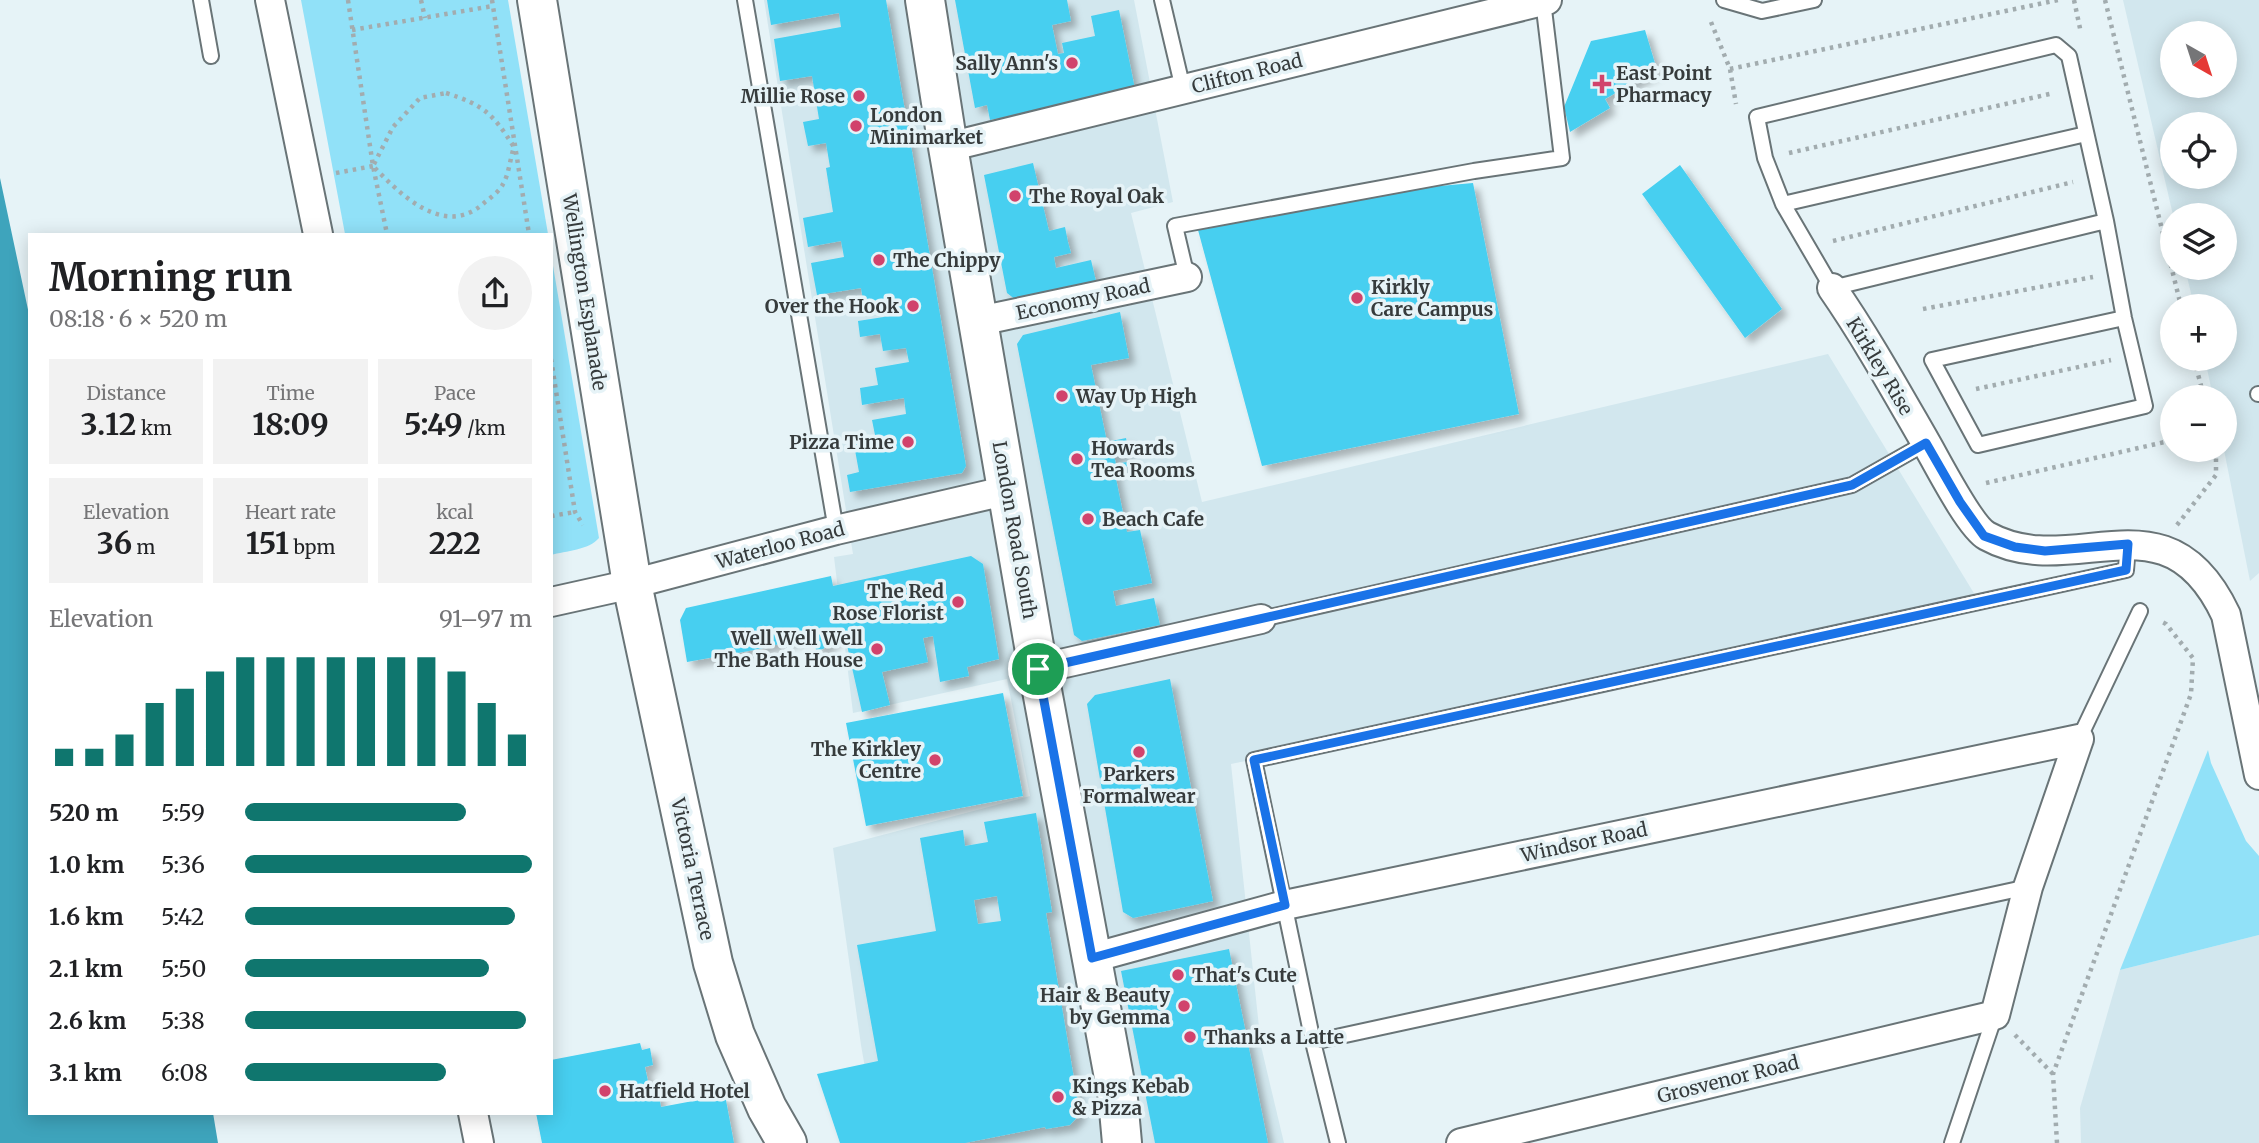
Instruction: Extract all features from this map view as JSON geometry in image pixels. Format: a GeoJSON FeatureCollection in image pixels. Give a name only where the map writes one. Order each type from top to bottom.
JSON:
{"type":"FeatureCollection","features":[{"type":"Feature","properties":{"kind":"main road","name":"Wellington Esplanade"},"geometry":{"type":"LineString","coordinates":[[537,0],[632,584]]}},
{"type":"Feature","properties":{"kind":"main road","name":"London Road South"},"geometry":{"type":"LineString","coordinates":[[925,0],[947,147],[1009,490],[1038,669],[1118,1099],[1122,1143]]}},
{"type":"Feature","properties":{"kind":"main road","name":"Victoria Terrace"},"geometry":{"type":"LineString","coordinates":[[632,584],[713,962],[735,1035],[767,1108],[787,1143]]}},
{"type":"Feature","properties":{"kind":"street"},"geometry":{"type":"LineString","coordinates":[[270,0],[318,233]]}},
{"type":"Feature","properties":{"kind":"street","name":"Clifton Road"},"geometry":{"type":"LineString","coordinates":[[947,147],[1545,0]]}},
{"type":"Feature","properties":{"kind":"street","name":"Economy Road"},"geometry":{"type":"LineString","coordinates":[[979,321],[1187,277]]}},
{"type":"Feature","properties":{"kind":"street","name":"Kirkley Rise"},"geometry":{"type":"LineString","coordinates":[[1832,288],[1854,320],[1960,502],[1984,536],[2015,547],[2045,551],[2128,544],[2164,550],[2203,575],[2226,615],[2259,775]]}},
{"type":"Feature","properties":{"kind":"street","name":"Waterloo Road"},"geometry":{"type":"LineString","coordinates":[[553,602],[632,584],[835,530],[1009,490]]}},
{"type":"Feature","properties":{"kind":"street"},"geometry":{"type":"LineString","coordinates":[[1038,669],[1261,619]]}},
{"type":"Feature","properties":{"kind":"street"},"geometry":{"type":"LineString","coordinates":[[1995,1014],[2028,887],[2079,738]]}},
{"type":"Feature","properties":{"kind":"street","name":"Windsor Road"},"geometry":{"type":"LineString","coordinates":[[1092,958],[1285,905],[2079,738]]}},
{"type":"Feature","properties":{"kind":"street","name":"Grosvenor Road"},"geometry":{"type":"LineString","coordinates":[[1461,1143],[1995,1014]]}},
{"type":"Feature","properties":{"kind":"street"},"geometry":{"type":"LineString","coordinates":[[474,1115],[479,1143]]}},
{"type":"Feature","properties":{"kind":"lane"},"geometry":{"type":"LineString","coordinates":[[201,0],[211,56]]}},
{"type":"Feature","properties":{"kind":"lane"},"geometry":{"type":"LineString","coordinates":[[745,0],[835,530]]}},
{"type":"Feature","properties":{"kind":"lane"},"geometry":{"type":"LineString","coordinates":[[1162,0],[1183,89]]}},
{"type":"Feature","properties":{"kind":"lane"},"geometry":{"type":"LineString","coordinates":[[1187,277],[1175,226],[1474,171],[1562,158],[1545,0]]}},
{"type":"Feature","properties":{"kind":"lane"},"geometry":{"type":"LineString","coordinates":[[1724,0],[1762,11],[1814,0]]}},
{"type":"Feature","properties":{"kind":"lane"},"geometry":{"type":"LineString","coordinates":[[2106,221],[1832,288],[1783,204],[1765,158],[1757,117],[2056,45],[2069,56],[2106,221],[2132,355],[2145,406],[1978,446],[1932,360],[2124,317]]}},
{"type":"Feature","properties":{"kind":"lane"},"geometry":{"type":"LineString","coordinates":[[1783,204],[2086,134]]}},
{"type":"Feature","properties":{"kind":"lane"},"geometry":{"type":"LineString","coordinates":[[1261,619],[1852,485],[1926,443]]}},
{"type":"Feature","properties":{"kind":"lane"},"geometry":{"type":"LineString","coordinates":[[1338,1143],[1313,1042],[1254,760],[2126,570],[2128,544]]}},
{"type":"Feature","properties":{"kind":"lane"},"geometry":{"type":"LineString","coordinates":[[2079,738],[2140,611]]}},
{"type":"Feature","properties":{"kind":"lane"},"geometry":{"type":"LineString","coordinates":[[1313,1042],[2028,887]]}},
{"type":"Feature","properties":{"kind":"lane"},"geometry":{"type":"LineString","coordinates":[[1952,1143],[1995,1014]]}},
{"type":"Feature","properties":{"kind":"path"},"geometry":{"type":"LineString","coordinates":[[348,0],[373,166],[387,233]]}},
{"type":"Feature","properties":{"kind":"path"},"geometry":{"type":"LineString","coordinates":[[421,0],[425,18]]}},
{"type":"Feature","properties":{"kind":"path"},"geometry":{"type":"LineString","coordinates":[[1730,69],[2058,0]]}},
{"type":"Feature","properties":{"kind":"path"},"geometry":{"type":"LineString","coordinates":[[2105,0],[2178,294]]}},
{"type":"Feature","properties":{"kind":"path"},"geometry":{"type":"LineString","coordinates":[[352,30],[492,3],[529,233]]}},
{"type":"Feature","properties":{"kind":"path"},"geometry":{"type":"LineString","coordinates":[[1765,158],[2076,88]]}},
{"type":"Feature","properties":{"kind":"path"},"geometry":{"type":"LineString","coordinates":[[446,93],[473,102],[496,120],[514,147],[503,186],[475,211],[450,218],[426,211],[401,195],[373,166],[393,127],[420,98],[446,93]]}},
{"type":"Feature","properties":{"kind":"path"},"geometry":{"type":"LineString","coordinates":[[1812,252],[1823,244],[2096,176]]}},
{"type":"Feature","properties":{"kind":"path"},"geometry":{"type":"LineString","coordinates":[[1923,309],[2115,273]]}},
{"type":"Feature","properties":{"kind":"path"},"geometry":{"type":"LineString","coordinates":[[1951,395],[2132,355]]}},
{"type":"Feature","properties":{"kind":"path"},"geometry":{"type":"LineString","coordinates":[[553,370],[575,512],[553,516]]}},
{"type":"Feature","properties":{"kind":"path"},"geometry":{"type":"LineString","coordinates":[[553,398],[558,397]]}},
{"type":"Feature","properties":{"kind":"path"},"geometry":{"type":"LineString","coordinates":[[2057,1143],[2053,1074],[2191,694],[2193,658],[2166,624],[2140,611]]}},
{"type":"Feature","properties":{"kind":"path"},"geometry":{"type":"LineString","coordinates":[[1995,1014],[2053,1074]]}},
{"type":"Feature","properties":{"kind":"shaded area"},"geometry":{"type":"Polygon","coordinates":[[[301,0],[508,0],[548,233],[345,233],[301,0]]]}},
{"type":"Feature","properties":{"kind":"shaded area"},"geometry":{"type":"Polygon","coordinates":[[[764,0],[1134,0],[1173,202],[1131,213],[1202,502],[1828,354],[1983,608],[1231,764],[1261,1046],[1284,1143],[878,1143],[833,848],[1030,796],[1007,679],[853,713],[834,557],[853,554],[764,0]]]}},
{"type":"Feature","properties":{"kind":"shaded area"},"geometry":{"type":"Polygon","coordinates":[[[2123,0],[2259,0],[2259,573],[2250,581],[2226,462],[2237,462],[2237,385],[2210,385],[2208,371],[2237,371],[2237,294],[2191,294],[2188,280],[2237,280],[2237,203],[2170,203],[2167,189],[2237,189],[2237,112],[2160,112],[2160,159],[2123,0]]]}},
{"type":"Feature","properties":{"kind":"shaded area"},"geometry":{"type":"Polygon","coordinates":[[[0,178],[28,310],[28,1115],[213,1115],[218,1143],[0,1143],[0,178]]]}},
{"type":"Feature","properties":{"kind":"shaded area"},"geometry":{"type":"Polygon","coordinates":[[[553,266],[599,538],[583,548],[553,555],[553,266]]]}},
{"type":"Feature","properties":{"kind":"shaded area"},"geometry":{"type":"Polygon","coordinates":[[[2208,750],[2211,763],[2246,841],[2259,856],[2259,935],[2120,970],[2208,750]]]}},
{"type":"Feature","properties":{"kind":"shaded area"},"geometry":{"type":"Polygon","coordinates":[[[2259,935],[2259,1143],[2081,1143],[2080,1108],[2120,970],[2259,935]]]}},
{"type":"Feature","properties":{"kind":"building"},"geometry":{"type":"Polygon","coordinates":[[[767,0],[886,0],[966,466],[962,473],[850,492],[847,475],[859,472],[853,439],[875,435],[872,420],[906,414],[904,398],[862,405],[860,388],[878,385],[875,368],[909,362],[906,348],[883,351],[880,334],[860,337],[858,321],[890,316],[887,301],[864,305],[861,288],[817,295],[811,263],[844,257],[841,241],[808,247],[803,218],[833,212],[826,168],[830,167],[826,143],[808,146],[803,122],[819,119],[812,76],[780,81],[774,39],[841,27],[839,13],[771,25],[767,0]]]}},
{"type":"Feature","properties":{"kind":"building"},"geometry":{"type":"Polygon","coordinates":[[[955,0],[1067,0],[1071,21],[1052,25],[1058,54],[1064,53],[1062,43],[1095,36],[1091,16],[1119,10],[1135,89],[990,120],[987,105],[975,108],[955,0]]]}},
{"type":"Feature","properties":{"kind":"building","name":"East Point Pharmacy"},"geometry":{"type":"Polygon","coordinates":[[[1645,30],[1657,70],[1605,99],[1610,108],[1570,132],[1564,107],[1591,41],[1645,30]]]}},
{"type":"Feature","properties":{"kind":"building"},"geometry":{"type":"Polygon","coordinates":[[[1033,163],[1049,231],[1065,227],[1071,253],[1054,257],[1056,268],[1091,260],[1096,281],[1016,300],[1007,293],[984,175],[1033,163]]]}},
{"type":"Feature","properties":{"kind":"building"},"geometry":{"type":"Polygon","coordinates":[[[1680,165],[1782,309],[1745,338],[1642,194],[1680,165]]]}},
{"type":"Feature","properties":{"kind":"building","name":"Kirkly Care Campus"},"geometry":{"type":"Polygon","coordinates":[[[1473,183],[1519,414],[1262,466],[1198,230],[1418,188],[1473,183]]]}},
{"type":"Feature","properties":{"kind":"building"},"geometry":{"type":"Polygon","coordinates":[[[1120,312],[1129,358],[1091,365],[1107,442],[1126,438],[1129,453],[1114,456],[1116,464],[1127,462],[1128,466],[1114,469],[1127,532],[1140,530],[1152,583],[1113,591],[1116,606],[1154,598],[1160,625],[1082,641],[1074,635],[1017,344],[1023,335],[1120,312]]]}},
{"type":"Feature","properties":{"kind":"building"},"geometry":{"type":"Polygon","coordinates":[[[971,556],[983,564],[999,659],[967,667],[969,676],[940,682],[933,636],[923,638],[928,662],[882,672],[890,705],[862,712],[844,632],[823,649],[816,650],[813,636],[687,662],[680,620],[686,608],[831,576],[833,586],[971,556]]]}},
{"type":"Feature","properties":{"kind":"building"},"geometry":{"type":"Polygon","coordinates":[[[1170,679],[1213,901],[1133,918],[1123,912],[1087,704],[1095,695],[1170,679]]]}},
{"type":"Feature","properties":{"kind":"building","name":"The Kirkley Centre"},"geometry":{"type":"Polygon","coordinates":[[[1003,693],[1023,796],[866,826],[846,723],[1003,693]]]}},
{"type":"Feature","properties":{"kind":"building"},"geometry":{"type":"Polygon","coordinates":[[[1036,813],[1052,912],[1046,913],[1080,1114],[1070,1125],[1045,1127],[965,1143],[840,1143],[817,1074],[878,1061],[857,945],[936,931],[920,838],[963,830],[965,846],[988,842],[984,822],[1036,813]],[[997,896],[974,900],[978,924],[1001,921],[997,896]]]}},
{"type":"Feature","properties":{"kind":"building"},"geometry":{"type":"Polygon","coordinates":[[[1229,949],[1268,1143],[1155,1143],[1121,971],[1229,949]]]}},
{"type":"Feature","properties":{"kind":"building","name":"Hatfield Hotel"},"geometry":{"type":"Polygon","coordinates":[[[640,1043],[642,1050],[650,1048],[653,1065],[645,1067],[649,1086],[657,1085],[661,1107],[725,1095],[734,1143],[542,1143],[536,1115],[553,1115],[553,1060],[640,1043]]]}},
{"type":"Feature","properties":{"kind":"place","name":"Sally Ann's"},"geometry":{"type":"Point","coordinates":[1072,63]}},
{"type":"Feature","properties":{"kind":"place","name":"East Point Pharmacy"},"geometry":{"type":"Point","coordinates":[1602,84]}},
{"type":"Feature","properties":{"kind":"place","name":"Millie Rose"},"geometry":{"type":"Point","coordinates":[859,96]}},
{"type":"Feature","properties":{"kind":"place","name":"London Minimarket"},"geometry":{"type":"Point","coordinates":[856,126]}},
{"type":"Feature","properties":{"kind":"place","name":"The Royal Oak"},"geometry":{"type":"Point","coordinates":[1015,196]}},
{"type":"Feature","properties":{"kind":"place","name":"The Chippy"},"geometry":{"type":"Point","coordinates":[879,260]}},
{"type":"Feature","properties":{"kind":"place","name":"Kirkly Care Campus"},"geometry":{"type":"Point","coordinates":[1357,298]}},
{"type":"Feature","properties":{"kind":"place","name":"Over the Hook"},"geometry":{"type":"Point","coordinates":[913,306]}},
{"type":"Feature","properties":{"kind":"place","name":"Way Up High"},"geometry":{"type":"Point","coordinates":[1062,396]}},
{"type":"Feature","properties":{"kind":"place","name":"Pizza Time"},"geometry":{"type":"Point","coordinates":[908,442]}},
{"type":"Feature","properties":{"kind":"place","name":"Howards Tea Rooms"},"geometry":{"type":"Point","coordinates":[1077,459]}},
{"type":"Feature","properties":{"kind":"place","name":"Beach Cafe"},"geometry":{"type":"Point","coordinates":[1088,519]}},
{"type":"Feature","properties":{"kind":"place","name":"The Red Rose Florist"},"geometry":{"type":"Point","coordinates":[958,602]}},
{"type":"Feature","properties":{"kind":"place","name":"Well Well Well The Bath House"},"geometry":{"type":"Point","coordinates":[877,649]}},
{"type":"Feature","properties":{"kind":"place","name":"Parkers Formalwear"},"geometry":{"type":"Point","coordinates":[1139,752]}},
{"type":"Feature","properties":{"kind":"place","name":"The Kirkley Centre"},"geometry":{"type":"Point","coordinates":[935,760]}},
{"type":"Feature","properties":{"kind":"place","name":"That's Cute"},"geometry":{"type":"Point","coordinates":[1178,975]}},
{"type":"Feature","properties":{"kind":"place","name":"Hair & Beauty by Gemma"},"geometry":{"type":"Point","coordinates":[1184,1006]}},
{"type":"Feature","properties":{"kind":"place","name":"Thanks a Latte"},"geometry":{"type":"Point","coordinates":[1190,1037]}},
{"type":"Feature","properties":{"kind":"place","name":"Hatfield Hotel"},"geometry":{"type":"Point","coordinates":[605,1091]}},
{"type":"Feature","properties":{"kind":"place","name":"Kings Kebab & Pizza"},"geometry":{"type":"Point","coordinates":[1058,1097]}},
{"type":"Feature","properties":{"kind":"route"},"geometry":{"type":"LineString","coordinates":[[1926,443],[1960,502],[1984,536],[2015,547],[2045,551],[2128,544],[2126,570],[1254,760],[1285,905],[1092,958],[1038,669],[1852,485],[1926,443]]}}]}
